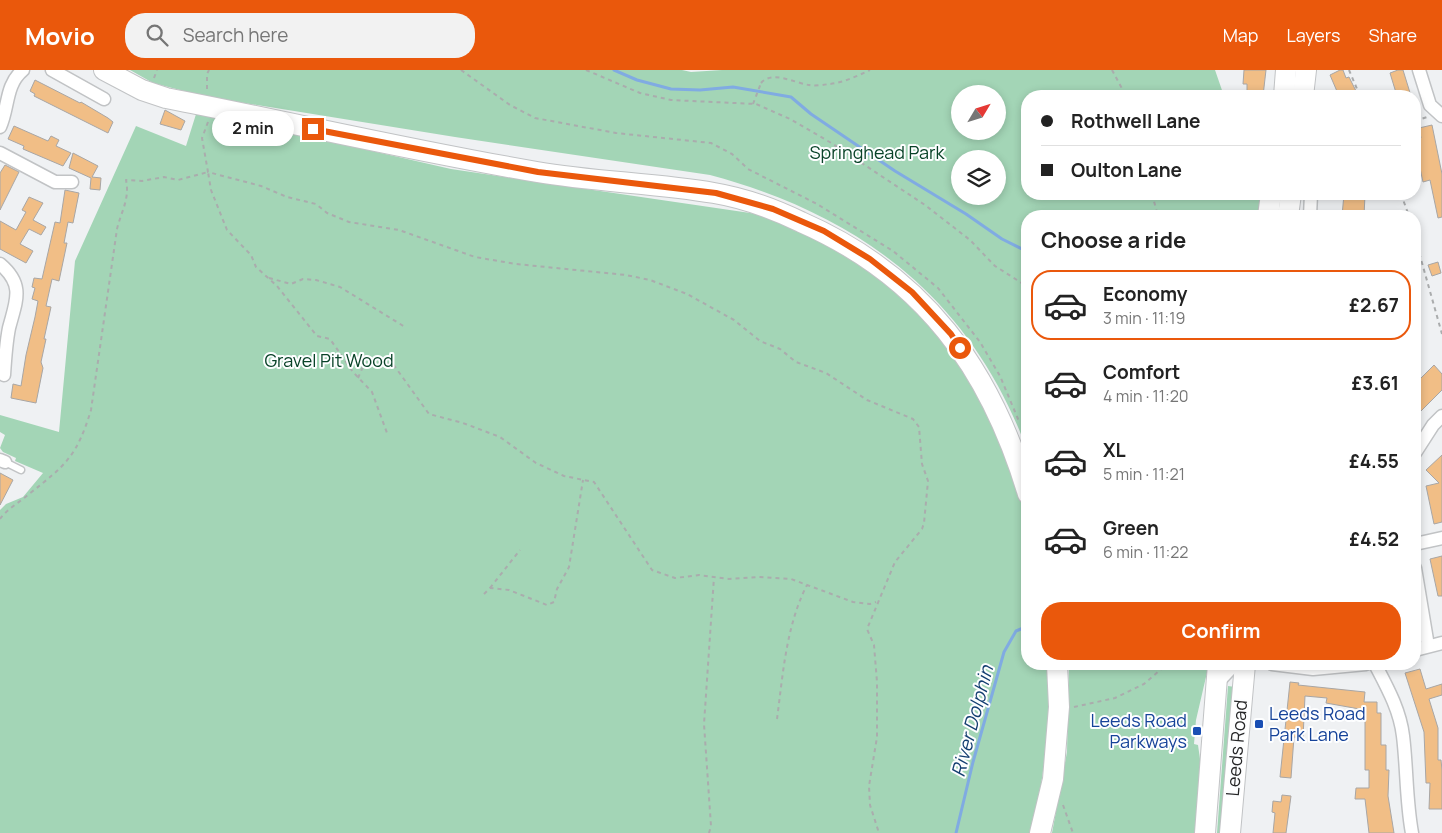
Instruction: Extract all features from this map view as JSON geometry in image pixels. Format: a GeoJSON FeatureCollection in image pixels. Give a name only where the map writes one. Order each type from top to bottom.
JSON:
{"type":"FeatureCollection","features":[{"type":"Feature","properties":{"kind":"main road"},"geometry":{"type":"LineString","coordinates":[[104,70],[142,90],[208,101],[349,136],[538,172],[716,193],[773,209],[824,231],[870,259],[912,292],[951,334],[986,388],[1014,448],[1021,471]]}},
{"type":"Feature","properties":{"kind":"main road"},"geometry":{"type":"LineString","coordinates":[[1284,90],[1286,70]]}},
{"type":"Feature","properties":{"kind":"main road"},"geometry":{"type":"LineString","coordinates":[[1304,90],[1306,70]]}},
{"type":"Feature","properties":{"kind":"main road"},"geometry":{"type":"LineString","coordinates":[[1040,833],[1053,779],[1059,707],[1057,670]]}},
{"type":"Feature","properties":{"kind":"main road","name":"Leeds Road"},"geometry":{"type":"LineString","coordinates":[[1205,833],[1217,670]]}},
{"type":"Feature","properties":{"kind":"main road","name":"Leeds Road"},"geometry":{"type":"LineString","coordinates":[[1230,833],[1244,670]]}},
{"type":"Feature","properties":{"kind":"street"},"geometry":{"type":"LineString","coordinates":[[52,70],[104,99]]}},
{"type":"Feature","properties":{"kind":"street"},"geometry":{"type":"LineString","coordinates":[[1419,70],[1430,105],[1442,116]]}},
{"type":"Feature","properties":{"kind":"street"},"geometry":{"type":"LineString","coordinates":[[0,127],[7,110],[9,91],[18,71]]}},
{"type":"Feature","properties":{"kind":"street"},"geometry":{"type":"LineString","coordinates":[[0,153],[52,187],[72,182]]}},
{"type":"Feature","properties":{"kind":"street"},"geometry":{"type":"LineString","coordinates":[[0,264],[13,278],[18,292],[4,343],[4,375]]}},
{"type":"Feature","properties":{"kind":"street"},"geometry":{"type":"LineString","coordinates":[[1421,444],[1434,424],[1442,416]]}},
{"type":"Feature","properties":{"kind":"street"},"geometry":{"type":"LineString","coordinates":[[1421,543],[1442,538]]}},
{"type":"Feature","properties":{"kind":"street"},"geometry":{"type":"LineString","coordinates":[[1421,604],[1428,646]]}},
{"type":"Feature","properties":{"kind":"street"},"geometry":{"type":"LineString","coordinates":[[1421,648],[1442,643]]}},
{"type":"Feature","properties":{"kind":"street","name":"Leeds Road"},"geometry":{"type":"LineString","coordinates":[[1216,685],[1230,670]]}},
{"type":"Feature","properties":{"kind":"street"},"geometry":{"type":"LineString","coordinates":[[1378,670],[1395,704],[1403,735],[1407,798],[1412,833]]}},
{"type":"Feature","properties":{"kind":"lane"},"geometry":{"type":"LineString","coordinates":[[3,461],[21,470]]}},
{"type":"Feature","properties":{"kind":"path"},"geometry":{"type":"LineString","coordinates":[[209,70],[207,74],[208,123],[202,138],[211,190],[227,230],[239,240],[251,255],[256,267],[267,277],[317,336],[330,338],[358,378],[372,392],[387,433]]}},
{"type":"Feature","properties":{"kind":"path"},"geometry":{"type":"LineString","coordinates":[[586,70],[640,94],[671,100],[756,104],[825,139],[925,205],[970,240],[995,266],[1021,283]]}},
{"type":"Feature","properties":{"kind":"path"},"geometry":{"type":"LineString","coordinates":[[756,104],[753,104],[761,83],[769,77],[788,77],[808,85],[830,84],[870,70]]}},
{"type":"Feature","properties":{"kind":"path"},"geometry":{"type":"LineString","coordinates":[[1112,70],[1123,90]]}},
{"type":"Feature","properties":{"kind":"path"},"geometry":{"type":"LineString","coordinates":[[1349,70],[1357,90]]}},
{"type":"Feature","properties":{"kind":"path"},"geometry":{"type":"LineString","coordinates":[[0,519],[60,470],[76,451],[83,438],[91,410],[117,230],[120,215],[125,207],[128,189],[126,180],[142,181],[164,177],[178,180],[208,172],[262,186],[287,197],[316,204],[327,212],[349,222],[399,230],[475,257],[516,264],[626,275],[650,280],[687,294],[734,320],[760,340],[780,348],[796,362],[826,373],[867,400],[913,419],[919,427],[922,464],[928,481],[924,522],[922,529],[895,562],[866,629],[874,644],[877,682],[877,737],[869,786],[870,805],[879,833]]}},
{"type":"Feature","properties":{"kind":"path"},"geometry":{"type":"LineString","coordinates":[[1421,259],[1442,334]]}},
{"type":"Feature","properties":{"kind":"path"},"geometry":{"type":"LineString","coordinates":[[267,277],[291,284],[304,280],[328,283],[350,292],[406,327]]}},
{"type":"Feature","properties":{"kind":"path"},"geometry":{"type":"LineString","coordinates":[[346,362],[393,364],[429,414],[463,423],[500,437],[536,463],[564,476],[594,482],[652,570],[675,578],[700,575],[791,579],[853,602],[870,604],[877,601]]}},
{"type":"Feature","properties":{"kind":"path"},"geometry":{"type":"LineString","coordinates":[[358,378],[365,362]]}},
{"type":"Feature","properties":{"kind":"path"},"geometry":{"type":"LineString","coordinates":[[490,588],[509,590],[547,605],[554,602],[557,590],[569,567],[583,480]]}},
{"type":"Feature","properties":{"kind":"path"},"geometry":{"type":"LineString","coordinates":[[484,594],[520,550]]}},
{"type":"Feature","properties":{"kind":"path"},"geometry":{"type":"LineString","coordinates":[[709,833],[711,826],[704,724],[714,577]]}},
{"type":"Feature","properties":{"kind":"path"},"geometry":{"type":"LineString","coordinates":[[777,719],[789,636],[801,597],[808,585]]}},
{"type":"Feature","properties":{"kind":"path"},"geometry":{"type":"LineString","coordinates":[[1059,707],[1085,706],[1115,698],[1144,684],[1160,670]]}},
{"type":"Feature","properties":{"kind":"green space","name":"Springhead Park"},"geometry":{"type":"Polygon","coordinates":[[[130,70],[682,70],[691,72],[722,70],[1215,70],[1222,90],[1021,90],[1021,200],[1263,200],[1263,210],[1021,210],[1021,435],[998,386],[973,345],[944,309],[912,277],[876,250],[839,226],[798,206],[755,189],[710,175],[455,137],[207,97],[153,83],[130,70]]]}},
{"type":"Feature","properties":{"kind":"green space","name":"Gravel Pit Wood"},"geometry":{"type":"Polygon","coordinates":[[[197,111],[451,169],[757,214],[805,232],[843,252],[912,304],[947,343],[990,416],[1021,502],[1021,670],[1049,670],[1046,749],[1032,833],[0,833],[0,510],[6,504],[23,497],[43,473],[15,461],[16,458],[3,452],[0,448],[5,435],[0,432],[0,415],[59,432],[75,261],[136,126],[186,146],[197,111]]]}},
{"type":"Feature","properties":{"kind":"green space"},"geometry":{"type":"Polygon","coordinates":[[[1069,670],[1208,670],[1196,720],[1194,744],[1198,745],[1202,773],[1198,833],[1052,833],[1067,752],[1069,670]]]}},
{"type":"Feature","properties":{"kind":"green space"},"geometry":{"type":"Polygon","coordinates":[[[1228,686],[1235,687],[1223,833],[1217,833],[1228,686]]]}},
{"type":"Feature","properties":{"kind":"building"},"geometry":{"type":"Polygon","coordinates":[[[1244,70],[1266,70],[1264,90],[1247,90],[1247,84],[1243,84],[1244,70]]]}},
{"type":"Feature","properties":{"kind":"building"},"geometry":{"type":"Polygon","coordinates":[[[1343,70],[1346,78],[1349,77],[1356,90],[1336,90],[1330,75],[1343,70]]]}},
{"type":"Feature","properties":{"kind":"building"},"geometry":{"type":"Polygon","coordinates":[[[1403,70],[1409,90],[1395,90],[1390,73],[1403,70]]]}},
{"type":"Feature","properties":{"kind":"building"},"geometry":{"type":"Polygon","coordinates":[[[35,80],[81,102],[108,118],[113,122],[108,133],[34,96],[35,94],[30,91],[35,80]]]}},
{"type":"Feature","properties":{"kind":"building"},"geometry":{"type":"Polygon","coordinates":[[[165,110],[185,121],[181,130],[160,124],[165,110]]]}},
{"type":"Feature","properties":{"kind":"building"},"geometry":{"type":"Polygon","coordinates":[[[1432,125],[1442,174],[1442,217],[1438,218],[1430,180],[1423,182],[1421,173],[1421,128],[1432,125]]]}},
{"type":"Feature","properties":{"kind":"building"},"geometry":{"type":"Polygon","coordinates":[[[14,126],[48,141],[51,136],[59,140],[56,146],[71,153],[63,166],[23,149],[24,146],[8,139],[14,126]]]}},
{"type":"Feature","properties":{"kind":"building"},"geometry":{"type":"Polygon","coordinates":[[[73,153],[98,166],[92,177],[101,178],[100,190],[90,189],[91,178],[69,168],[73,153]]]}},
{"type":"Feature","properties":{"kind":"building"},"geometry":{"type":"Polygon","coordinates":[[[5,165],[19,172],[0,210],[0,173],[5,165]]]}},
{"type":"Feature","properties":{"kind":"building"},"geometry":{"type":"Polygon","coordinates":[[[65,190],[79,193],[73,223],[68,222],[64,243],[67,243],[59,281],[52,279],[46,306],[51,307],[44,339],[46,339],[41,362],[43,368],[36,403],[11,398],[13,384],[21,386],[35,317],[38,301],[32,299],[35,288],[32,287],[34,278],[42,279],[55,222],[60,223],[65,190]]]}},
{"type":"Feature","properties":{"kind":"building"},"geometry":{"type":"Polygon","coordinates":[[[29,197],[43,203],[33,220],[46,227],[41,235],[29,229],[20,244],[33,251],[26,263],[0,249],[0,221],[16,230],[26,212],[22,210],[29,197]]]}},
{"type":"Feature","properties":{"kind":"building"},"geometry":{"type":"Polygon","coordinates":[[[1343,200],[1365,200],[1364,210],[1343,210],[1343,200]]]}},
{"type":"Feature","properties":{"kind":"building"},"geometry":{"type":"Polygon","coordinates":[[[1438,262],[1441,273],[1432,276],[1428,265],[1438,262]]]}},
{"type":"Feature","properties":{"kind":"building"},"geometry":{"type":"Polygon","coordinates":[[[1434,365],[1442,374],[1442,390],[1421,411],[1421,378],[1434,365]]]}},
{"type":"Feature","properties":{"kind":"building"},"geometry":{"type":"Polygon","coordinates":[[[1442,455],[1442,522],[1434,524],[1426,486],[1439,483],[1426,470],[1442,455]]]}},
{"type":"Feature","properties":{"kind":"building"},"geometry":{"type":"Polygon","coordinates":[[[0,473],[13,480],[0,505],[0,473]]]}},
{"type":"Feature","properties":{"kind":"building"},"geometry":{"type":"Polygon","coordinates":[[[1442,556],[1442,596],[1438,596],[1430,559],[1442,556]]]}},
{"type":"Feature","properties":{"kind":"building"},"geometry":{"type":"Polygon","coordinates":[[[1420,670],[1426,689],[1442,684],[1442,695],[1429,699],[1438,728],[1438,760],[1441,760],[1442,770],[1442,809],[1429,809],[1430,783],[1426,783],[1424,732],[1405,673],[1420,670]]]}},
{"type":"Feature","properties":{"kind":"building"},"geometry":{"type":"Polygon","coordinates":[[[1290,682],[1299,683],[1298,685],[1365,692],[1364,702],[1377,702],[1377,713],[1381,713],[1381,745],[1386,745],[1386,770],[1389,770],[1388,796],[1394,833],[1369,833],[1365,799],[1355,799],[1356,788],[1369,788],[1369,770],[1365,770],[1365,710],[1326,703],[1327,698],[1305,696],[1303,738],[1294,737],[1291,778],[1280,777],[1290,682]]]}},
{"type":"Feature","properties":{"kind":"building"},"geometry":{"type":"Polygon","coordinates":[[[1282,795],[1291,796],[1286,833],[1273,833],[1275,813],[1272,812],[1273,801],[1281,802],[1282,795]]]}},
{"type":"Feature","properties":{"kind":"waterway","name":"River Dolphin"},"geometry":{"type":"LineString","coordinates":[[614,70],[637,80],[671,89],[700,90],[733,87],[791,97],[811,114],[895,171],[966,214],[1002,239],[1021,248]]}},
{"type":"Feature","properties":{"kind":"waterway","name":"River Dolphin"},"geometry":{"type":"LineString","coordinates":[[956,833],[973,762],[1004,652],[1016,631],[1021,629]]}},
{"type":"Feature","properties":{"kind":"place","name":"Leeds Road Park Lane"},"geometry":{"type":"Point","coordinates":[1259,724]}},
{"type":"Feature","properties":{"kind":"place","name":"Leeds Road Parkways"},"geometry":{"type":"Point","coordinates":[1197,731]}},
{"type":"Feature","properties":{"kind":"route"},"geometry":{"type":"LineString","coordinates":[[313,129],[538,172],[716,193],[773,209],[824,231],[870,259],[912,292],[951,334],[960,348]]}}]}
